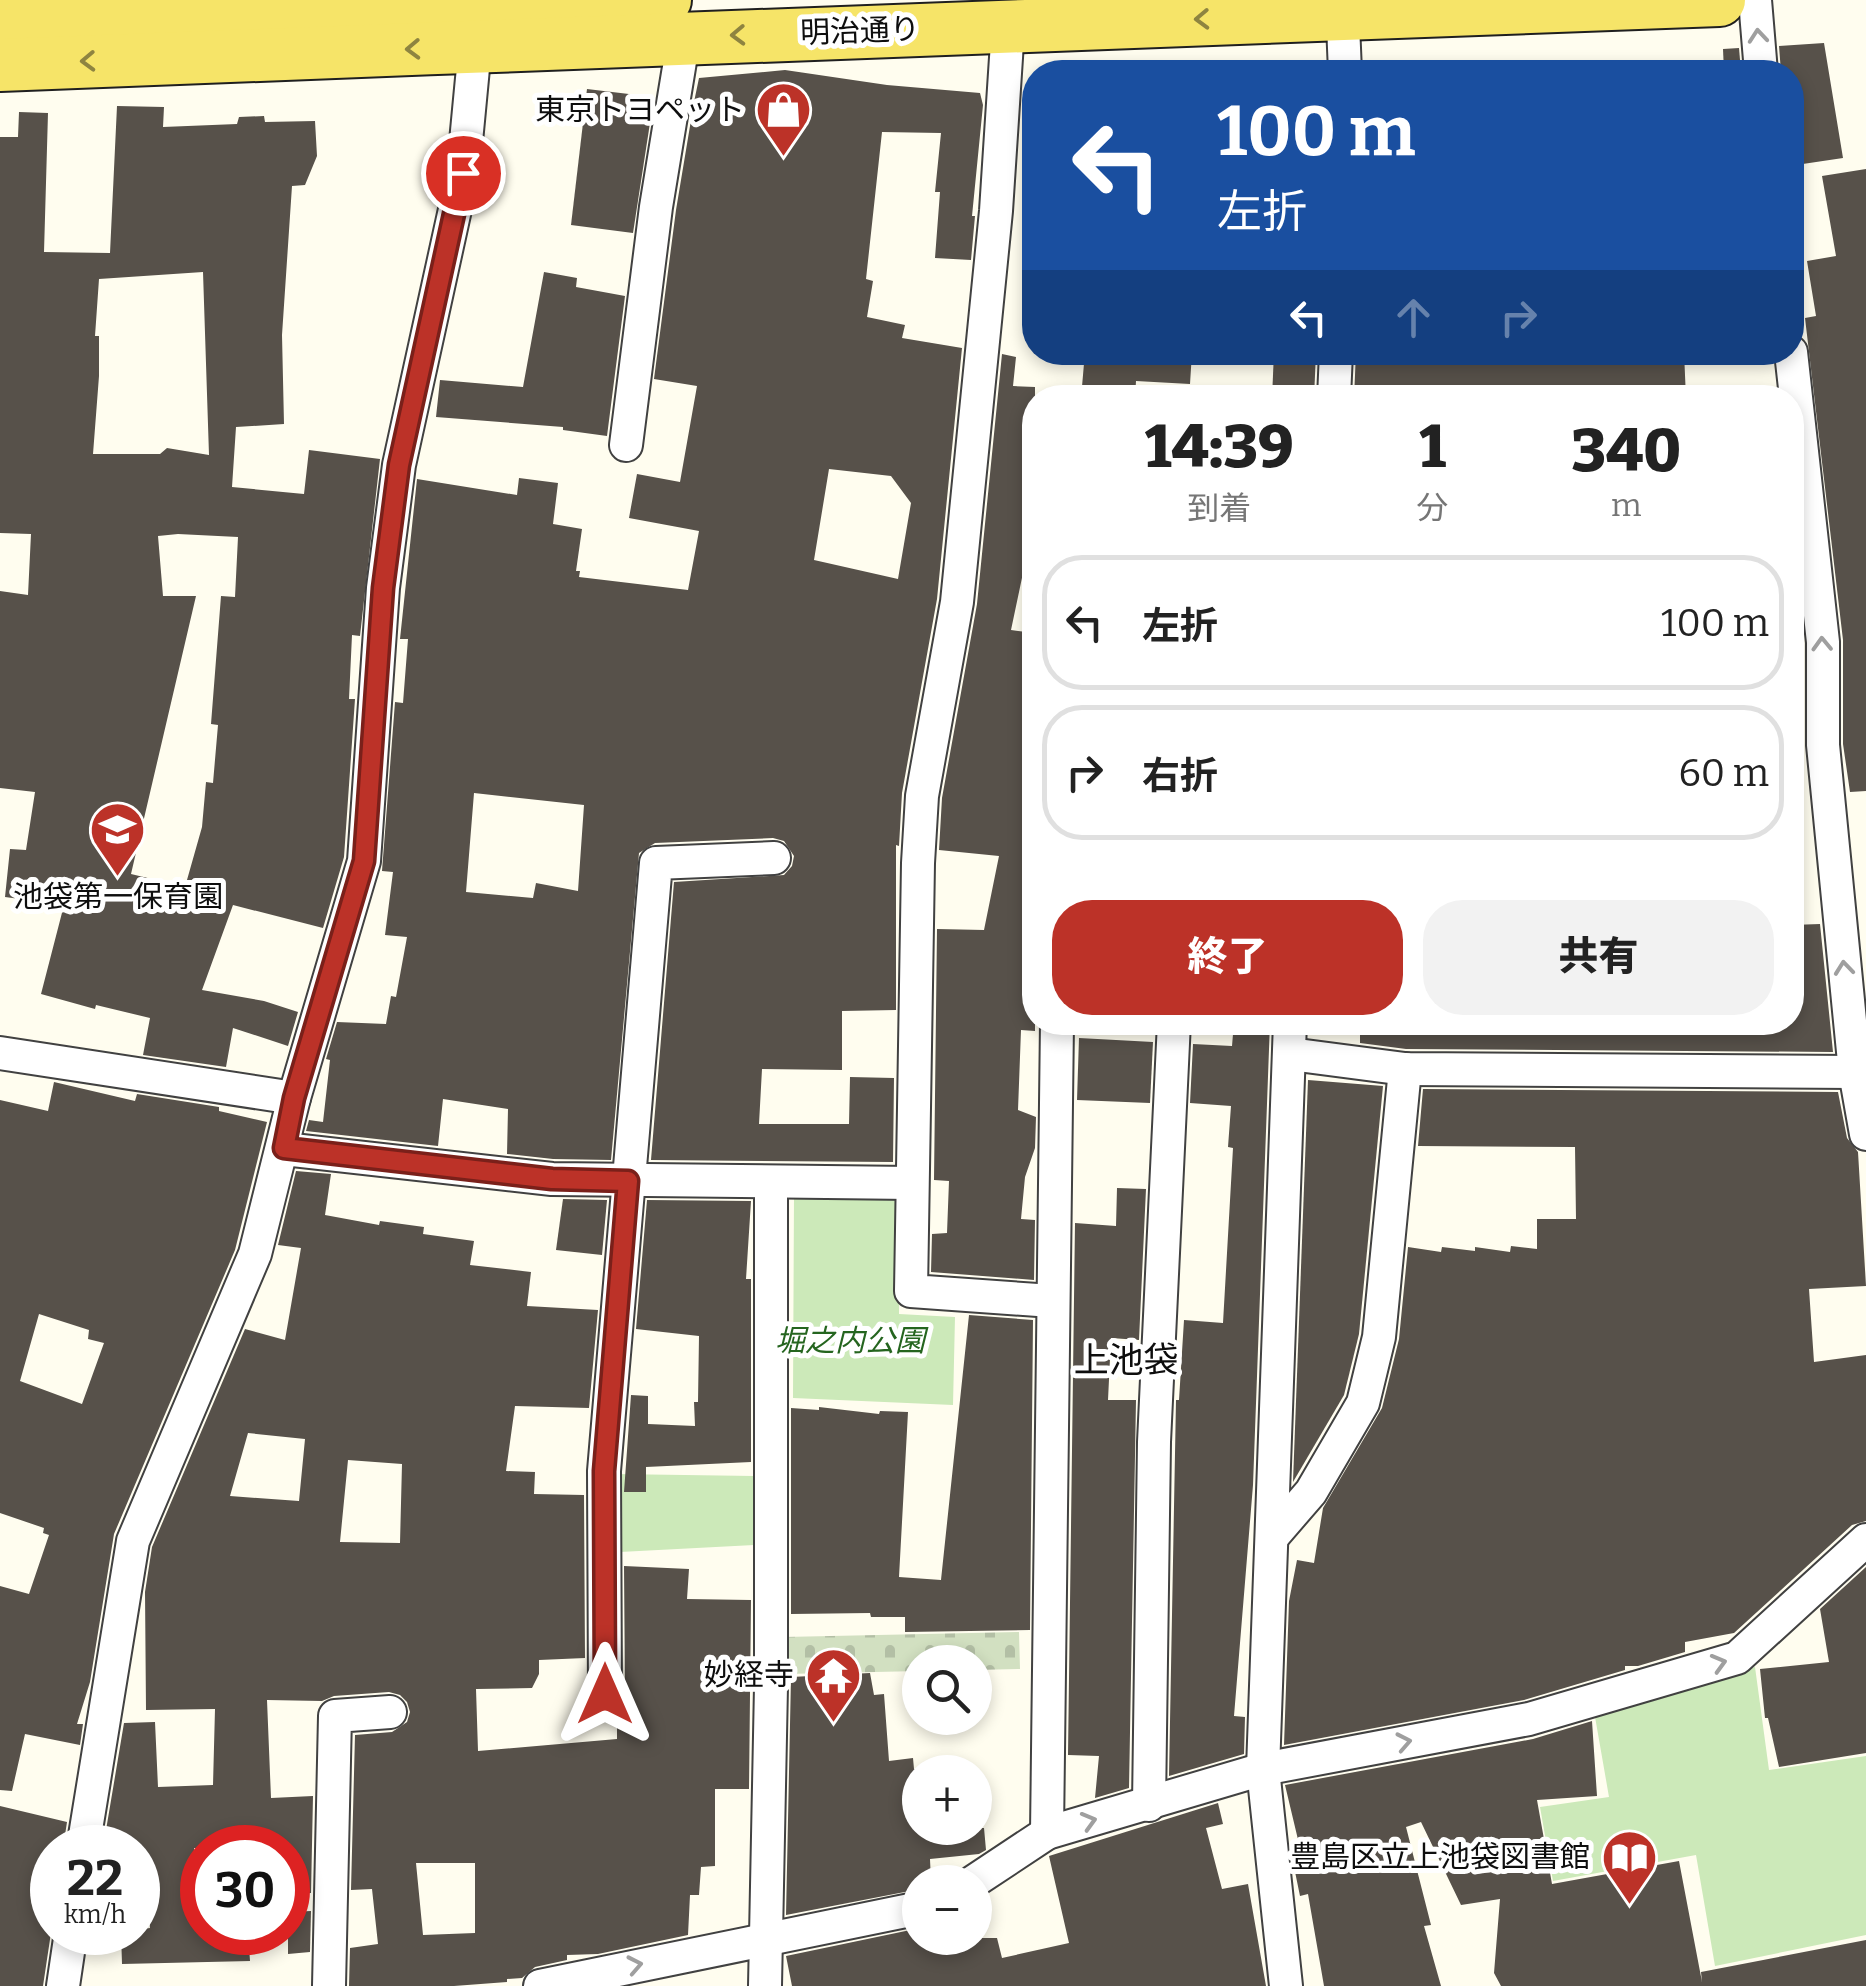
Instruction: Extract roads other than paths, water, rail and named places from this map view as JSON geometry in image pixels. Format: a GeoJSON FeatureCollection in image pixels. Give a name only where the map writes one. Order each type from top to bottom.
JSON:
{"type":"FeatureCollection","features":[{"type":"Feature","properties":{"kind":"main road","name":"明治通り"},"geometry":{"type":"LineString","coordinates":[[0,25],[250,7],[457,18],[675,18],[1008,27],[1343,6],[1720,0]]}},
{"type":"Feature","properties":{"kind":"main road","name":"明治通り"},"geometry":{"type":"LineString","coordinates":[[0,65],[457,18]]}},
{"type":"Feature","properties":{"kind":"street"},"geometry":{"type":"LineString","coordinates":[[1755,0],[1760,60]]}},
{"type":"Feature","properties":{"kind":"street"},"geometry":{"type":"LineString","coordinates":[[1343,6],[1345,60]]}},
{"type":"Feature","properties":{"kind":"street"},"geometry":{"type":"LineString","coordinates":[[87,1825],[133,1541],[255,1254],[294,1098],[364,861],[383,588],[399,465],[463,173],[457,18]]}},
{"type":"Feature","properties":{"kind":"street"},"geometry":{"type":"LineString","coordinates":[[626,445],[675,18]]}},
{"type":"Feature","properties":{"kind":"street"},"geometry":{"type":"LineString","coordinates":[[1008,27],[996,211],[957,602],[922,796],[911,1291],[1052,1301]]}},
{"type":"Feature","properties":{"kind":"street"},"geometry":{"type":"LineString","coordinates":[[1804,474],[1822,642],[1823,746],[1855,1072],[1866,1134]]}},
{"type":"Feature","properties":{"kind":"street"},"geometry":{"type":"LineString","coordinates":[[605,1694],[604,1471],[656,864],[774,858]]}},
{"type":"Feature","properties":{"kind":"street"},"geometry":{"type":"LineString","coordinates":[[1047,1833],[1057,1035]]}},
{"type":"Feature","properties":{"kind":"street"},"geometry":{"type":"LineString","coordinates":[[1149,1805],[1154,1442],[1173,1035]]}},
{"type":"Feature","properties":{"kind":"street"},"geometry":{"type":"LineString","coordinates":[[1286,1986],[1264,1768],[1290,1038],[1405,1070],[1855,1072]]}},
{"type":"Feature","properties":{"kind":"street"},"geometry":{"type":"LineString","coordinates":[[0,1054],[294,1098]]}},
{"type":"Feature","properties":{"kind":"street"},"geometry":{"type":"LineString","coordinates":[[1273,1536],[1311,1492],[1363,1403],[1379,1337],[1405,1070]]}},
{"type":"Feature","properties":{"kind":"street"},"geometry":{"type":"LineString","coordinates":[[284,1148],[552,1179],[912,1183]]}},
{"type":"Feature","properties":{"kind":"street"},"geometry":{"type":"LineString","coordinates":[[764,1986],[771,1686],[771,1184]]}},
{"type":"Feature","properties":{"kind":"street"},"geometry":{"type":"LineString","coordinates":[[992,1870],[1047,1833],[1264,1768],[1529,1719],[1737,1658],[1866,1540]]}},
{"type":"Feature","properties":{"kind":"street"},"geometry":{"type":"LineString","coordinates":[[329,1986],[334,1716],[390,1712]]}},
{"type":"Feature","properties":{"kind":"street"},"geometry":{"type":"LineString","coordinates":[[540,1986],[902,1912]]}},
{"type":"Feature","properties":{"kind":"street"},"geometry":{"type":"LineString","coordinates":[[63,1986],[68,1955]]}},
{"type":"Feature","properties":{"kind":"place","name":"東京トヨペット"},"geometry":{"type":"Point","coordinates":[784,159]}},
{"type":"Feature","properties":{"kind":"place","name":"池袋第一保育園"},"geometry":{"type":"Point","coordinates":[118,878]}},
{"type":"Feature","properties":{"kind":"place","name":"妙経寺"},"geometry":{"type":"Point","coordinates":[833,1724]}},
{"type":"Feature","properties":{"kind":"place","name":"豊島区立上池袋図書館"},"geometry":{"type":"Point","coordinates":[1629,1906]}},
{"type":"Feature","properties":{"kind":"district","name":"上池袋"},"geometry":{"type":"Point","coordinates":[1126,1360]}},
{"type":"Feature","properties":{"kind":"park label","name":"堀之内公園"},"geometry":{"type":"Point","coordinates":[850,1341]}}]}
